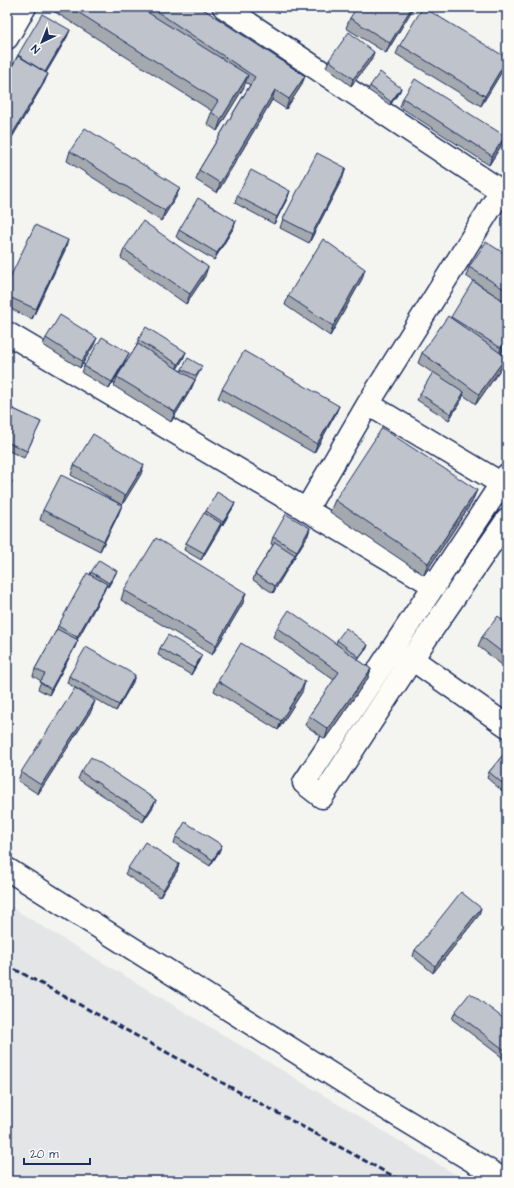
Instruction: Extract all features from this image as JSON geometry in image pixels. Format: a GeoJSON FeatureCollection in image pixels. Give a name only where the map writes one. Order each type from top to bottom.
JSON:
{"type":"FeatureCollection","features":[{"type":"Feature","properties":{"kind":"street"},"geometry":{"type":"LineString","coordinates":[[7,38],[25,7]]}},
{"type":"Feature","properties":{"kind":"street"},"geometry":{"type":"LineString","coordinates":[[224,7],[501,191],[368,404],[306,510]]}},
{"type":"Feature","properties":{"kind":"street"},"geometry":{"type":"LineString","coordinates":[[7,333],[435,586]]}},
{"type":"Feature","properties":{"kind":"street"},"geometry":{"type":"LineString","coordinates":[[368,404],[504,479],[304,784],[322,797],[412,659],[507,520]]}},
{"type":"Feature","properties":{"kind":"street"},"geometry":{"type":"LineString","coordinates":[[412,659],[507,726]]}},
{"type":"Feature","properties":{"kind":"street"},"geometry":{"type":"LineString","coordinates":[[7,869],[372,1100],[506,1181]]}},
{"type":"Feature","properties":{"kind":"shaded area"},"geometry":{"type":"Polygon","coordinates":[[[7,905],[466,1181],[7,1181],[7,905]]]}},
{"type":"Feature","properties":{"kind":"building"},"geometry":{"type":"Polygon","coordinates":[[[70,7],[139,7],[248,75],[221,119],[211,112],[218,101],[70,7]]]}},
{"type":"Feature","properties":{"kind":"building"},"geometry":{"type":"Polygon","coordinates":[[[150,7],[200,7],[305,76],[289,99],[275,90],[220,183],[199,170],[255,77],[150,7]]]}},
{"type":"Feature","properties":{"kind":"building"},"geometry":{"type":"Polygon","coordinates":[[[357,7],[412,7],[390,43],[350,18],[357,7]]]}},
{"type":"Feature","properties":{"kind":"building"},"geometry":{"type":"Polygon","coordinates":[[[423,7],[507,58],[485,96],[400,45],[423,7]]]}},
{"type":"Feature","properties":{"kind":"building"},"geometry":{"type":"Polygon","coordinates":[[[42,14],[70,30],[45,72],[18,55],[42,14]]]}},
{"type":"Feature","properties":{"kind":"building"},"geometry":{"type":"Polygon","coordinates":[[[349,32],[374,52],[353,79],[329,60],[349,32]]]}},
{"type":"Feature","properties":{"kind":"building"},"geometry":{"type":"Polygon","coordinates":[[[18,56],[48,74],[7,143],[7,75],[18,56]]]}},
{"type":"Feature","properties":{"kind":"building"},"geometry":{"type":"Polygon","coordinates":[[[380,72],[401,88],[391,102],[370,86],[380,72]]]}},
{"type":"Feature","properties":{"kind":"building"},"geometry":{"type":"Polygon","coordinates":[[[415,79],[505,136],[492,156],[403,98],[415,79]]]}},
{"type":"Feature","properties":{"kind":"building"},"geometry":{"type":"Polygon","coordinates":[[[85,128],[180,188],[165,211],[70,151],[85,128]]]}},
{"type":"Feature","properties":{"kind":"building"},"geometry":{"type":"Polygon","coordinates":[[[317,153],[346,168],[312,234],[283,219],[317,153]]]}},
{"type":"Feature","properties":{"kind":"building"},"geometry":{"type":"Polygon","coordinates":[[[251,170],[290,191],[277,217],[237,196],[251,170]]]}},
{"type":"Feature","properties":{"kind":"building"},"geometry":{"type":"Polygon","coordinates":[[[198,198],[236,221],[217,253],[179,230],[198,198]]]}},
{"type":"Feature","properties":{"kind":"building"},"geometry":{"type":"Polygon","coordinates":[[[143,221],[208,267],[190,294],[124,249],[143,221]]]}},
{"type":"Feature","properties":{"kind":"building"},"geometry":{"type":"Polygon","coordinates":[[[35,225],[68,240],[36,309],[7,296],[7,284],[35,225]]]}},
{"type":"Feature","properties":{"kind":"building"},"geometry":{"type":"Polygon","coordinates":[[[323,239],[365,269],[333,326],[288,296],[323,239]]]}},
{"type":"Feature","properties":{"kind":"building"},"geometry":{"type":"Polygon","coordinates":[[[486,242],[507,255],[507,291],[469,267],[486,242]]]}},
{"type":"Feature","properties":{"kind":"building"},"geometry":{"type":"Polygon","coordinates":[[[473,281],[507,303],[507,339],[501,348],[451,317],[473,281]]]}},
{"type":"Feature","properties":{"kind":"building"},"geometry":{"type":"Polygon","coordinates":[[[60,315],[97,338],[82,361],[46,338],[60,315]]]}},
{"type":"Feature","properties":{"kind":"building"},"geometry":{"type":"Polygon","coordinates":[[[448,316],[506,357],[479,394],[422,353],[448,316]]]}},
{"type":"Feature","properties":{"kind":"building"},"geometry":{"type":"Polygon","coordinates":[[[146,327],[186,352],[178,364],[138,340],[146,327]]]}},
{"type":"Feature","properties":{"kind":"building"},"geometry":{"type":"Polygon","coordinates":[[[102,337],[129,353],[112,382],[84,366],[102,337]]]}},
{"type":"Feature","properties":{"kind":"building"},"geometry":{"type":"Polygon","coordinates":[[[138,344],[195,380],[175,412],[117,377],[138,344]]]}},
{"type":"Feature","properties":{"kind":"building"},"geometry":{"type":"Polygon","coordinates":[[[244,351],[339,406],[317,444],[222,389],[244,351]]]}},
{"type":"Feature","properties":{"kind":"building"},"geometry":{"type":"Polygon","coordinates":[[[188,358],[202,366],[196,376],[182,369],[188,358]]]}},
{"type":"Feature","properties":{"kind":"building"},"geometry":{"type":"Polygon","coordinates":[[[433,372],[464,392],[451,414],[420,394],[433,372]]]}},
{"type":"Feature","properties":{"kind":"building"},"geometry":{"type":"Polygon","coordinates":[[[7,406],[41,422],[27,451],[7,442],[7,406]]]}},
{"type":"Feature","properties":{"kind":"building"},"geometry":{"type":"Polygon","coordinates":[[[382,428],[477,490],[428,563],[335,500],[382,428]]]}},
{"type":"Feature","properties":{"kind":"building"},"geometry":{"type":"Polygon","coordinates":[[[93,434],[144,465],[125,496],[74,465],[93,434]]]}},
{"type":"Feature","properties":{"kind":"building"},"geometry":{"type":"Polygon","coordinates":[[[61,475],[122,505],[104,541],[43,510],[61,475]]]}},
{"type":"Feature","properties":{"kind":"building"},"geometry":{"type":"Polygon","coordinates":[[[7,478],[12,481],[7,491],[7,478]]]}},
{"type":"Feature","properties":{"kind":"building"},"geometry":{"type":"Polygon","coordinates":[[[217,492],[235,503],[223,522],[206,511],[217,492]]]}},
{"type":"Feature","properties":{"kind":"building"},"geometry":{"type":"Polygon","coordinates":[[[204,513],[221,523],[204,553],[186,543],[204,513]]]}},
{"type":"Feature","properties":{"kind":"building"},"geometry":{"type":"Polygon","coordinates":[[[286,514],[310,528],[297,551],[273,537],[286,514]]]}},
{"type":"Feature","properties":{"kind":"building"},"geometry":{"type":"Polygon","coordinates":[[[156,538],[246,593],[216,645],[124,590],[156,538]]]}},
{"type":"Feature","properties":{"kind":"building"},"geometry":{"type":"Polygon","coordinates":[[[275,542],[295,555],[275,586],[255,574],[275,542]]]}},
{"type":"Feature","properties":{"kind":"building"},"geometry":{"type":"Polygon","coordinates":[[[99,560],[117,571],[109,583],[91,572],[99,560]]]}},
{"type":"Feature","properties":{"kind":"building"},"geometry":{"type":"Polygon","coordinates":[[[87,573],[107,584],[77,637],[58,626],[87,573]]]}},
{"type":"Feature","properties":{"kind":"building"},"geometry":{"type":"Polygon","coordinates":[[[289,610],[371,669],[328,729],[309,716],[339,672],[277,628],[289,610]]]}},
{"type":"Feature","properties":{"kind":"building"},"geometry":{"type":"Polygon","coordinates":[[[498,616],[507,624],[507,656],[482,637],[498,616]]]}},
{"type":"Feature","properties":{"kind":"building"},"geometry":{"type":"Polygon","coordinates":[[[346,628],[368,645],[359,657],[337,640],[346,628]]]}},
{"type":"Feature","properties":{"kind":"building"},"geometry":{"type":"Polygon","coordinates":[[[57,629],[78,640],[51,689],[40,682],[45,674],[35,669],[57,629]]]}},
{"type":"Feature","properties":{"kind":"building"},"geometry":{"type":"Polygon","coordinates":[[[168,635],[202,655],[194,668],[160,648],[168,635]]]}},
{"type":"Feature","properties":{"kind":"building"},"geometry":{"type":"Polygon","coordinates":[[[241,643],[305,682],[281,721],[218,681],[241,643]]]}},
{"type":"Feature","properties":{"kind":"building"},"geometry":{"type":"Polygon","coordinates":[[[86,647],[135,675],[119,705],[69,676],[86,647]]]}},
{"type":"Feature","properties":{"kind":"building"},"geometry":{"type":"Polygon","coordinates":[[[75,688],[95,701],[41,785],[21,772],[75,688]]]}},
{"type":"Feature","properties":{"kind":"building"},"geometry":{"type":"Polygon","coordinates":[[[507,750],[507,787],[489,772],[507,750]]]}},
{"type":"Feature","properties":{"kind":"building"},"geometry":{"type":"Polygon","coordinates":[[[91,757],[156,800],[146,815],[81,772],[91,757]]]}},
{"type":"Feature","properties":{"kind":"building"},"geometry":{"type":"Polygon","coordinates":[[[185,822],[222,845],[213,860],[176,837],[185,822]]]}},
{"type":"Feature","properties":{"kind":"building"},"geometry":{"type":"Polygon","coordinates":[[[145,842],[179,864],[163,890],[128,868],[145,842]]]}},
{"type":"Feature","properties":{"kind":"building"},"geometry":{"type":"Polygon","coordinates":[[[461,892],[481,908],[435,966],[415,950],[461,892]]]}},
{"type":"Feature","properties":{"kind":"building"},"geometry":{"type":"Polygon","coordinates":[[[470,993],[507,1021],[507,1052],[455,1012],[470,993]]]}},
{"type":"Feature","properties":{"kind":"railway"},"geometry":{"type":"LineString","coordinates":[[7,965],[402,1181]]}}]}
